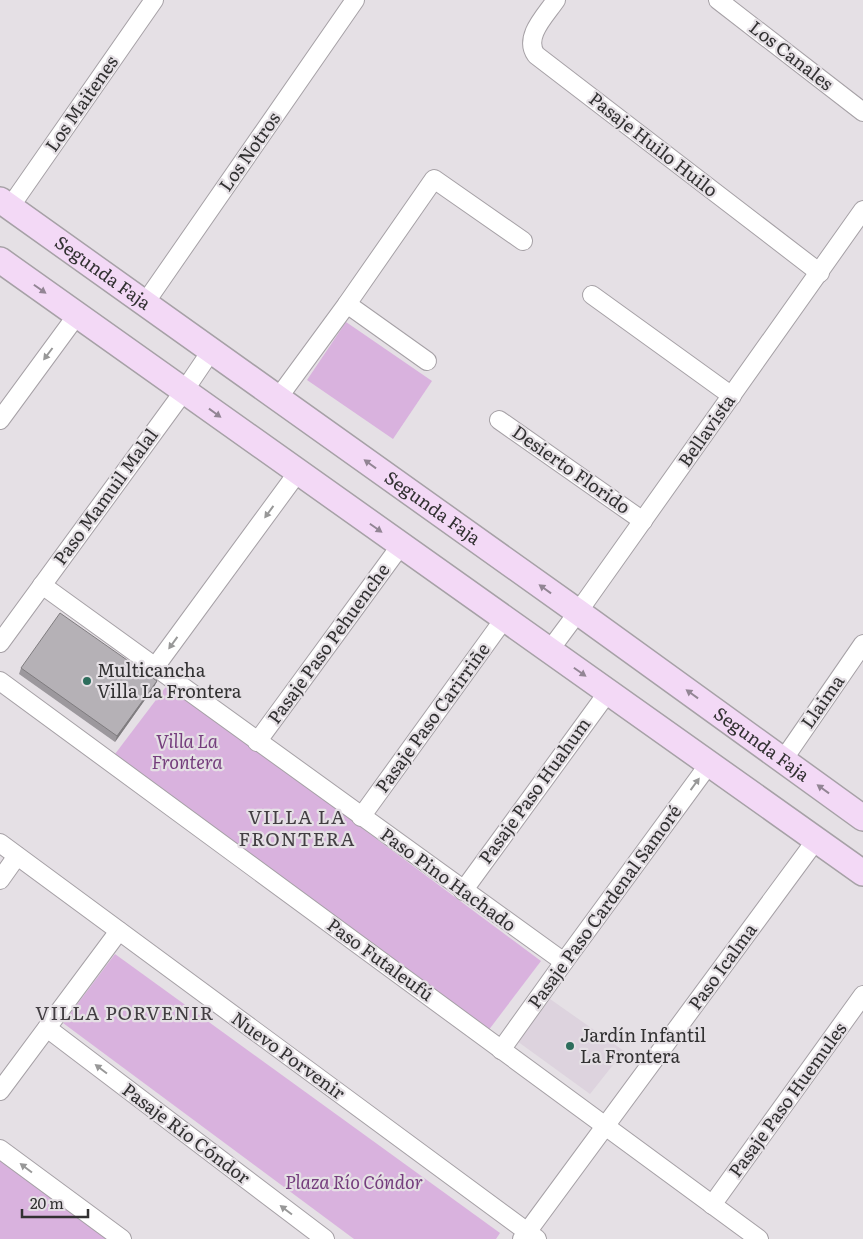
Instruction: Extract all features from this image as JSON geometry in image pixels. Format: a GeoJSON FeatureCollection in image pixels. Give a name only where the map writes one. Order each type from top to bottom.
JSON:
{"type":"FeatureCollection","features":[{"type":"Feature","properties":{"kind":"main road","name":"Segunda Faja"},"geometry":{"type":"LineString","coordinates":[[5,204],[578,612],[863,818]]}},
{"type":"Feature","properties":{"kind":"main road"},"geometry":{"type":"LineString","coordinates":[[0,260],[863,874]]}},
{"type":"Feature","properties":{"kind":"street","name":"Los Maitenes"},"geometry":{"type":"LineString","coordinates":[[5,204],[154,0]]}},
{"type":"Feature","properties":{"kind":"street","name":"Los Notros"},"geometry":{"type":"LineString","coordinates":[[145,303],[355,0]]}},
{"type":"Feature","properties":{"kind":"street","name":"Pasaje Huilo Huilo"},"geometry":{"type":"LineString","coordinates":[[556,0],[532,38],[533,50],[536,55],[820,273]]}},
{"type":"Feature","properties":{"kind":"street","name":"Los Canales"},"geometry":{"type":"LineString","coordinates":[[718,0],[863,112]]}},
{"type":"Feature","properties":{"kind":"street"},"geometry":{"type":"LineString","coordinates":[[278,398],[347,304],[434,179],[523,241]]}},
{"type":"Feature","properties":{"kind":"street","name":"Bellavista"},"geometry":{"type":"LineString","coordinates":[[549,651],[820,273],[863,210]]}},
{"type":"Feature","properties":{"kind":"street"},"geometry":{"type":"LineString","coordinates":[[592,296],[732,396]]}},
{"type":"Feature","properties":{"kind":"street"},"geometry":{"type":"LineString","coordinates":[[347,304],[427,361]]}},
{"type":"Feature","properties":{"kind":"street"},"geometry":{"type":"LineString","coordinates":[[0,420],[78,315]]}},
{"type":"Feature","properties":{"kind":"street","name":"Paso Mamuil Malal"},"geometry":{"type":"LineString","coordinates":[[0,643],[184,391],[211,351]]}},
{"type":"Feature","properties":{"kind":"street","name":"Desierto Florido"},"geometry":{"type":"LineString","coordinates":[[499,420],[643,521]]}},
{"type":"Feature","properties":{"kind":"street"},"geometry":{"type":"LineString","coordinates":[[155,667],[298,472]]}},
{"type":"Feature","properties":{"kind":"street","name":"Pasaje Paso Pehuenche"},"geometry":{"type":"LineString","coordinates":[[257,742],[401,545]]}},
{"type":"Feature","properties":{"kind":"street","name":"Paso Pino Hachado"},"geometry":{"type":"LineString","coordinates":[[42,586],[564,962]]}},
{"type":"Feature","properties":{"kind":"street","name":"Pasaje Paso Carirriñe"},"geometry":{"type":"LineString","coordinates":[[361,817],[504,619]]}},
{"type":"Feature","properties":{"kind":"street","name":"Llaima"},"geometry":{"type":"LineString","coordinates":[[784,760],[863,644]]}},
{"type":"Feature","properties":{"kind":"street","name":"Paso Futaleufú"},"geometry":{"type":"LineString","coordinates":[[0,681],[760,1239]]}},
{"type":"Feature","properties":{"kind":"street","name":"Pasaje Paso Huahum"},"geometry":{"type":"LineString","coordinates":[[463,890],[608,692]]}},
{"type":"Feature","properties":{"kind":"street","name":"Pasaje Paso Cardenal Samoré"},"geometry":{"type":"LineString","coordinates":[[501,1050],[709,764]]}},
{"type":"Feature","properties":{"kind":"street","name":"Paso Icalma"},"geometry":{"type":"LineString","coordinates":[[529,1237],[606,1126],[816,840]]}},
{"type":"Feature","properties":{"kind":"street","name":"Nuevo Porvenir"},"geometry":{"type":"LineString","coordinates":[[0,843],[529,1237]]}},
{"type":"Feature","properties":{"kind":"street"},"geometry":{"type":"LineString","coordinates":[[0,880],[17,856]]}},
{"type":"Feature","properties":{"kind":"street"},"geometry":{"type":"LineString","coordinates":[[0,1091],[118,931]]}},
{"type":"Feature","properties":{"kind":"street","name":"Pasaje Paso Huemules"},"geometry":{"type":"LineString","coordinates":[[712,1204],[863,996]]}},
{"type":"Feature","properties":{"kind":"street","name":"Pasaje Río Cóndor"},"geometry":{"type":"LineString","coordinates":[[47,1028],[325,1239]]}},
{"type":"Feature","properties":{"kind":"street"},"geometry":{"type":"LineString","coordinates":[[0,1149],[122,1239]]}},
{"type":"Feature","properties":{"kind":"shaded area","name":"Jardín Infantil La Frontera"},"geometry":{"type":"Polygon","coordinates":[[[550,999],[624,1051],[590,1094],[517,1041],[550,999]]]}},
{"type":"Feature","properties":{"kind":"green space"},"geometry":{"type":"Polygon","coordinates":[[[346,322],[432,381],[393,439],[307,380],[346,322]]]}},
{"type":"Feature","properties":{"kind":"green space","name":"Villa La Frontera"},"geometry":{"type":"Polygon","coordinates":[[[168,684],[541,961],[488,1031],[115,754],[168,684]]]}},
{"type":"Feature","properties":{"kind":"green space","name":"Plaza Río Cóndor"},"geometry":{"type":"Polygon","coordinates":[[[115,954],[500,1233],[496,1239],[354,1239],[63,1023],[115,954]]]}},
{"type":"Feature","properties":{"kind":"green space"},"geometry":{"type":"Polygon","coordinates":[[[0,1160],[107,1239],[0,1239],[0,1160]]]}},
{"type":"Feature","properties":{"kind":"building","name":"Multicancha Villa La Frontera"},"geometry":{"type":"Polygon","coordinates":[[[60,613],[157,681],[117,736],[21,668],[60,613]]]}},
{"type":"Feature","properties":{"kind":"place","name":"Multicancha Villa La Frontera"},"geometry":{"type":"Point","coordinates":[87,681]}},
{"type":"Feature","properties":{"kind":"place","name":"Jardín Infantil La Frontera"},"geometry":{"type":"Point","coordinates":[570,1046]}},
{"type":"Feature","properties":{"kind":"district","name":"VILLA LA FRONTERA"},"geometry":{"type":"Point","coordinates":[297,828]}},
{"type":"Feature","properties":{"kind":"district","name":"VILLA PORVENIR"},"geometry":{"type":"Point","coordinates":[125,1013]}}]}
